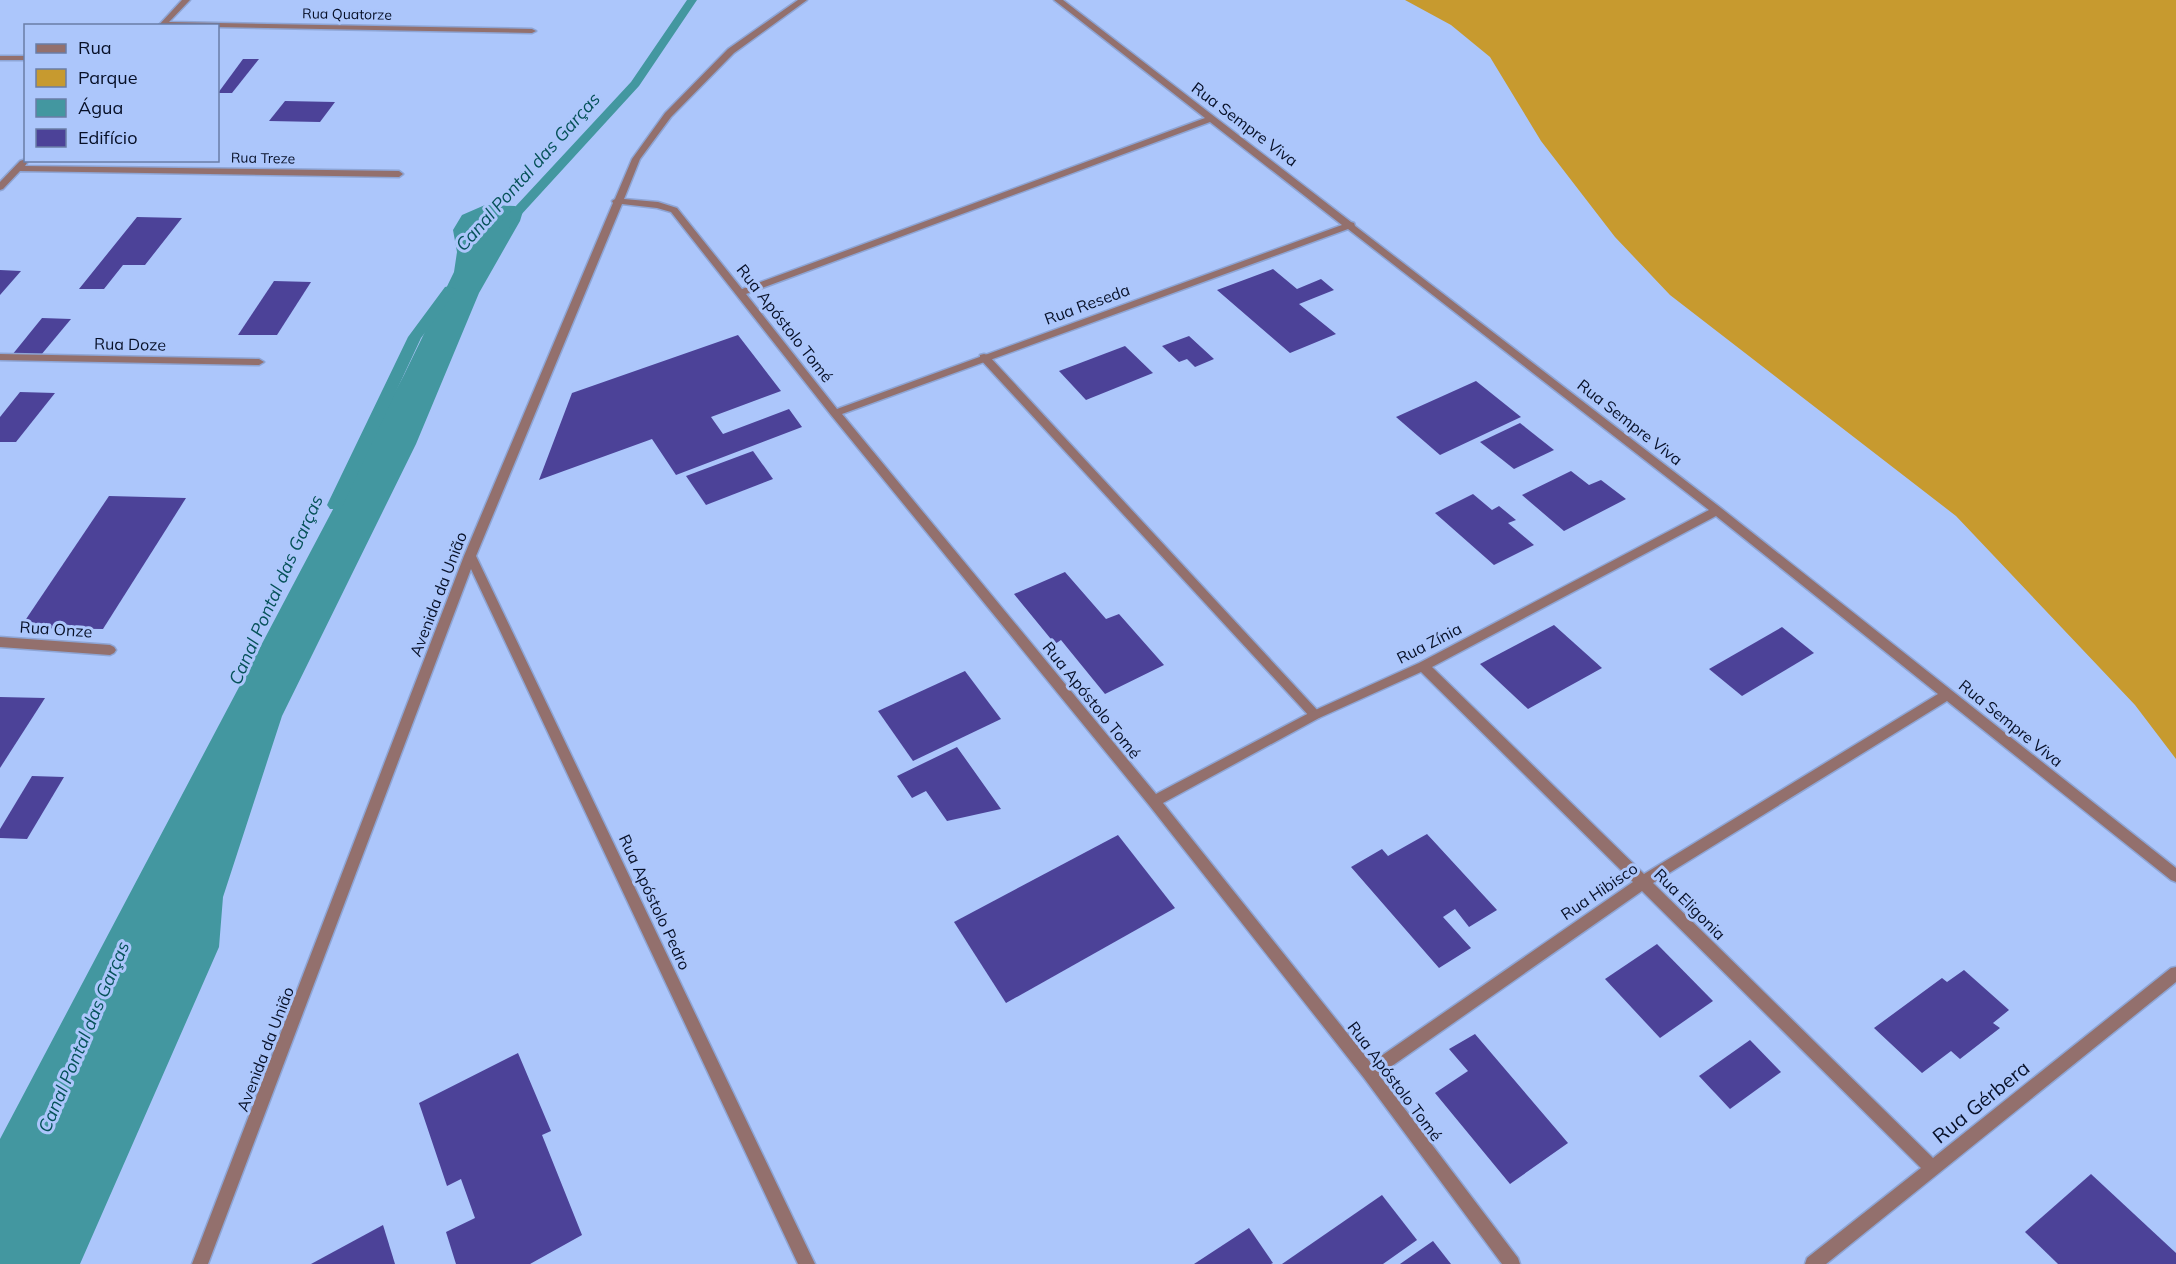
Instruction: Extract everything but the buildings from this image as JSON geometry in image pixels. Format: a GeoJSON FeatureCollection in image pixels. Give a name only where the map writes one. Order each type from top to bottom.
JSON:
{"type":"FeatureCollection","features":[{"type":"Feature","properties":{"kind":"street"},"geometry":{"type":"LineString","coordinates":[[162,24],[186,0]]}},
{"type":"Feature","properties":{"kind":"street","name":"Avenida da União"},"geometry":{"type":"LineString","coordinates":[[200,1264],[470,556],[616,201],[636,159],[668,115],[731,51],[803,0]]}},
{"type":"Feature","properties":{"kind":"street","name":"Rua Sempre Viva"},"geometry":{"type":"LineString","coordinates":[[1058,0],[1717,511],[2176,876]]}},
{"type":"Feature","properties":{"kind":"street","name":"Rua Quatorze"},"geometry":{"type":"LineString","coordinates":[[219,26],[532,31]]}},
{"type":"Feature","properties":{"kind":"street"},"geometry":{"type":"LineString","coordinates":[[0,58],[24,58]]}},
{"type":"Feature","properties":{"kind":"street"},"geometry":{"type":"LineString","coordinates":[[741,293],[1210,119]]}},
{"type":"Feature","properties":{"kind":"street"},"geometry":{"type":"LineString","coordinates":[[0,187],[24,162]]}},
{"type":"Feature","properties":{"kind":"street","name":"Rua Treze"},"geometry":{"type":"LineString","coordinates":[[18,168],[399,174]]}},
{"type":"Feature","properties":{"kind":"street","name":"Rua Apóstolo Tomé"},"geometry":{"type":"LineString","coordinates":[[616,201],[658,205],[674,210],[835,413],[1154,801],[1369,1072],[1512,1264]]}},
{"type":"Feature","properties":{"kind":"street","name":"Rua Reseda"},"geometry":{"type":"LineString","coordinates":[[835,413],[1351,225]]}},
{"type":"Feature","properties":{"kind":"street","name":"Rua Doze"},"geometry":{"type":"LineString","coordinates":[[0,357],[259,362]]}},
{"type":"Feature","properties":{"kind":"street"},"geometry":{"type":"LineString","coordinates":[[984,357],[1315,716]]}},
{"type":"Feature","properties":{"kind":"street","name":"Rua Zínia"},"geometry":{"type":"LineString","coordinates":[[1154,801],[1315,716],[1423,666],[1717,511]]}},
{"type":"Feature","properties":{"kind":"street","name":"Rua Apóstolo Pedro"},"geometry":{"type":"LineString","coordinates":[[470,556],[807,1264]]}},
{"type":"Feature","properties":{"kind":"street","name":"Rua Onze"},"geometry":{"type":"LineString","coordinates":[[0,642],[110,650]]}},
{"type":"Feature","properties":{"kind":"street","name":"Rua Eligonia"},"geometry":{"type":"LineString","coordinates":[[1423,666],[1932,1168]]}},
{"type":"Feature","properties":{"kind":"street","name":"Rua Hibisco"},"geometry":{"type":"LineString","coordinates":[[1369,1072],[1643,882],[1948,694]]}},
{"type":"Feature","properties":{"kind":"street","name":"Rua Gérbera"},"geometry":{"type":"LineString","coordinates":[[1814,1264],[2176,973]]}},
{"type":"Feature","properties":{"kind":"green space"},"geometry":{"type":"Polygon","coordinates":[[[1405,0],[2176,0],[2176,759],[2135,705],[1956,516],[1670,295],[1615,237],[1541,141],[1490,57],[1451,25],[1405,0]]]}},
{"type":"Feature","properties":{"kind":"water"},"geometry":{"type":"Polygon","coordinates":[[[485,205],[515,206],[523,211],[520,221],[479,293],[416,444],[282,716],[223,897],[219,947],[80,1264],[0,1264],[0,1139],[404,375],[454,272],[457,252],[453,230],[462,215],[485,205]]]}},
{"type":"Feature","properties":{"kind":"waterway","name":"Canal Pontal das Garças"},"geometry":{"type":"LineString","coordinates":[[505,225],[635,84],[692,0]]}},
{"type":"Feature","properties":{"kind":"waterway","name":"Canal Pontal das Garças"},"geometry":{"type":"LineString","coordinates":[[335,505],[415,337],[450,290]]}}]}
